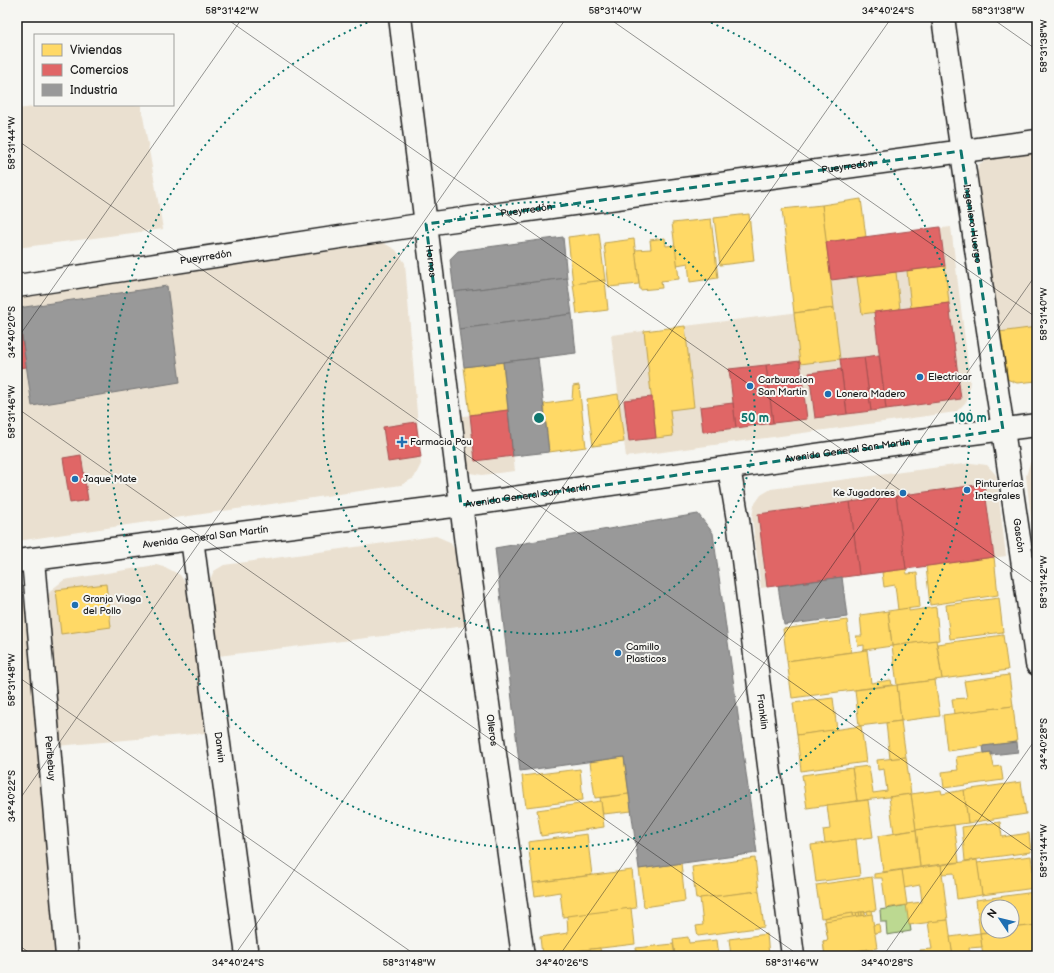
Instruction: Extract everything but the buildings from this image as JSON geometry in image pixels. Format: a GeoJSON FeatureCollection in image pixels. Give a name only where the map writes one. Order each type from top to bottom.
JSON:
{"type":"FeatureCollection","features":[{"type":"Feature","properties":{"kind":"street","name":"Hornos"},"geometry":{"type":"LineString","coordinates":[[400,17],[461,505]]}},
{"type":"Feature","properties":{"kind":"street","name":"Ingeniero Huergo"},"geometry":{"type":"LineString","coordinates":[[943,17],[961,151],[1003,430]]}},
{"type":"Feature","properties":{"kind":"street","name":"Pueyrredón"},"geometry":{"type":"LineString","coordinates":[[17,286],[426,224],[1037,141]]}},
{"type":"Feature","properties":{"kind":"street","name":"Avenida General San Martín"},"geometry":{"type":"LineString","coordinates":[[25,560],[461,505],[730,468],[952,435],[1037,426]]}},
{"type":"Feature","properties":{"kind":"street","name":"Gascón"},"geometry":{"type":"LineString","coordinates":[[1003,430],[1037,664]]}},
{"type":"Feature","properties":{"kind":"street","name":"Franklin"},"geometry":{"type":"LineString","coordinates":[[730,468],[738,520],[793,956]]}},
{"type":"Feature","properties":{"kind":"street","name":"Olleros"},"geometry":{"type":"LineString","coordinates":[[461,505],[523,956]]}},
{"type":"Feature","properties":{"kind":"street","name":"Darwin"},"geometry":{"type":"LineString","coordinates":[[192,539],[247,956]]}},
{"type":"Feature","properties":{"kind":"street","name":"Peribebuy"},"geometry":{"type":"LineString","coordinates":[[25,560],[67,956]]}},
{"type":"Feature","properties":{"kind":"highlighted area"},"geometry":{"type":"Polygon","coordinates":[[[961,151],[1003,430],[461,505],[426,224],[961,151]]]}},
{"type":"Feature","properties":{"kind":"shaded area"},"geometry":{"type":"Polygon","coordinates":[[[41,106],[141,106],[163,229],[17,248],[17,109],[41,106]]]}},
{"type":"Feature","properties":{"kind":"shaded area"},"geometry":{"type":"Polygon","coordinates":[[[1037,148],[1037,381],[1004,378],[975,183],[979,164],[998,153],[1037,148]]]}},
{"type":"Feature","properties":{"kind":"shaded area"},"geometry":{"type":"Polygon","coordinates":[[[951,227],[970,381],[967,401],[956,412],[626,457],[611,335],[833,308],[826,242],[951,227]]]}},
{"type":"Feature","properties":{"kind":"shaded area"},"geometry":{"type":"Polygon","coordinates":[[[367,240],[382,242],[396,250],[405,263],[421,464],[414,478],[401,485],[17,541],[17,298],[367,240]]]}},
{"type":"Feature","properties":{"kind":"shaded area"},"geometry":{"type":"Polygon","coordinates":[[[508,410],[515,471],[482,475],[470,473],[463,461],[457,417],[508,410]]]}},
{"type":"Feature","properties":{"kind":"shaded area"},"geometry":{"type":"Polygon","coordinates":[[[1037,458],[1037,551],[1035,551],[1026,476],[1030,463],[1037,458]]]}},
{"type":"Feature","properties":{"kind":"shaded area"},"geometry":{"type":"Polygon","coordinates":[[[971,463],[987,465],[996,475],[1006,556],[761,588],[752,517],[754,505],[761,495],[771,489],[971,463]]]}},
{"type":"Feature","properties":{"kind":"shaded area"},"geometry":{"type":"Polygon","coordinates":[[[436,536],[450,542],[457,554],[466,626],[218,656],[209,581],[214,571],[224,565],[436,536]]]}},
{"type":"Feature","properties":{"kind":"shaded area"},"geometry":{"type":"Polygon","coordinates":[[[156,565],[167,568],[180,575],[189,588],[206,733],[57,746],[44,604],[51,590],[64,580],[156,565]]]}},
{"type":"Feature","properties":{"kind":"shaded area"},"geometry":{"type":"Polygon","coordinates":[[[17,593],[26,605],[56,956],[17,956],[17,593]]]}},
{"type":"Feature","properties":{"kind":"green space"},"geometry":{"type":"Polygon","coordinates":[[[907,905],[911,931],[887,935],[886,922],[881,922],[880,910],[907,905]]]}},
{"type":"Feature","properties":{"kind":"place","name":"Electricar"},"geometry":{"type":"Point","coordinates":[920,377]}},
{"type":"Feature","properties":{"kind":"place","name":"Carburacion San Martin"},"geometry":{"type":"Point","coordinates":[750,386]}},
{"type":"Feature","properties":{"kind":"place","name":"Lonera Madero"},"geometry":{"type":"Point","coordinates":[828,394]}},
{"type":"Feature","properties":{"kind":"place","name":"Farmacia Pou"},"geometry":{"type":"Point","coordinates":[402,442]}},
{"type":"Feature","properties":{"kind":"place","name":"Jaque Mate"},"geometry":{"type":"Point","coordinates":[75,479]}},
{"type":"Feature","properties":{"kind":"place","name":"Pinturerías Integrales"},"geometry":{"type":"Point","coordinates":[967,490]}},
{"type":"Feature","properties":{"kind":"place","name":"Ke Jugadores"},"geometry":{"type":"Point","coordinates":[903,493]}},
{"type":"Feature","properties":{"kind":"place","name":"Granja Viaga del Pollo"},"geometry":{"type":"Point","coordinates":[75,605]}},
{"type":"Feature","properties":{"kind":"place","name":"Camillo Plasticos"},"geometry":{"type":"Point","coordinates":[618,653]}}]}
